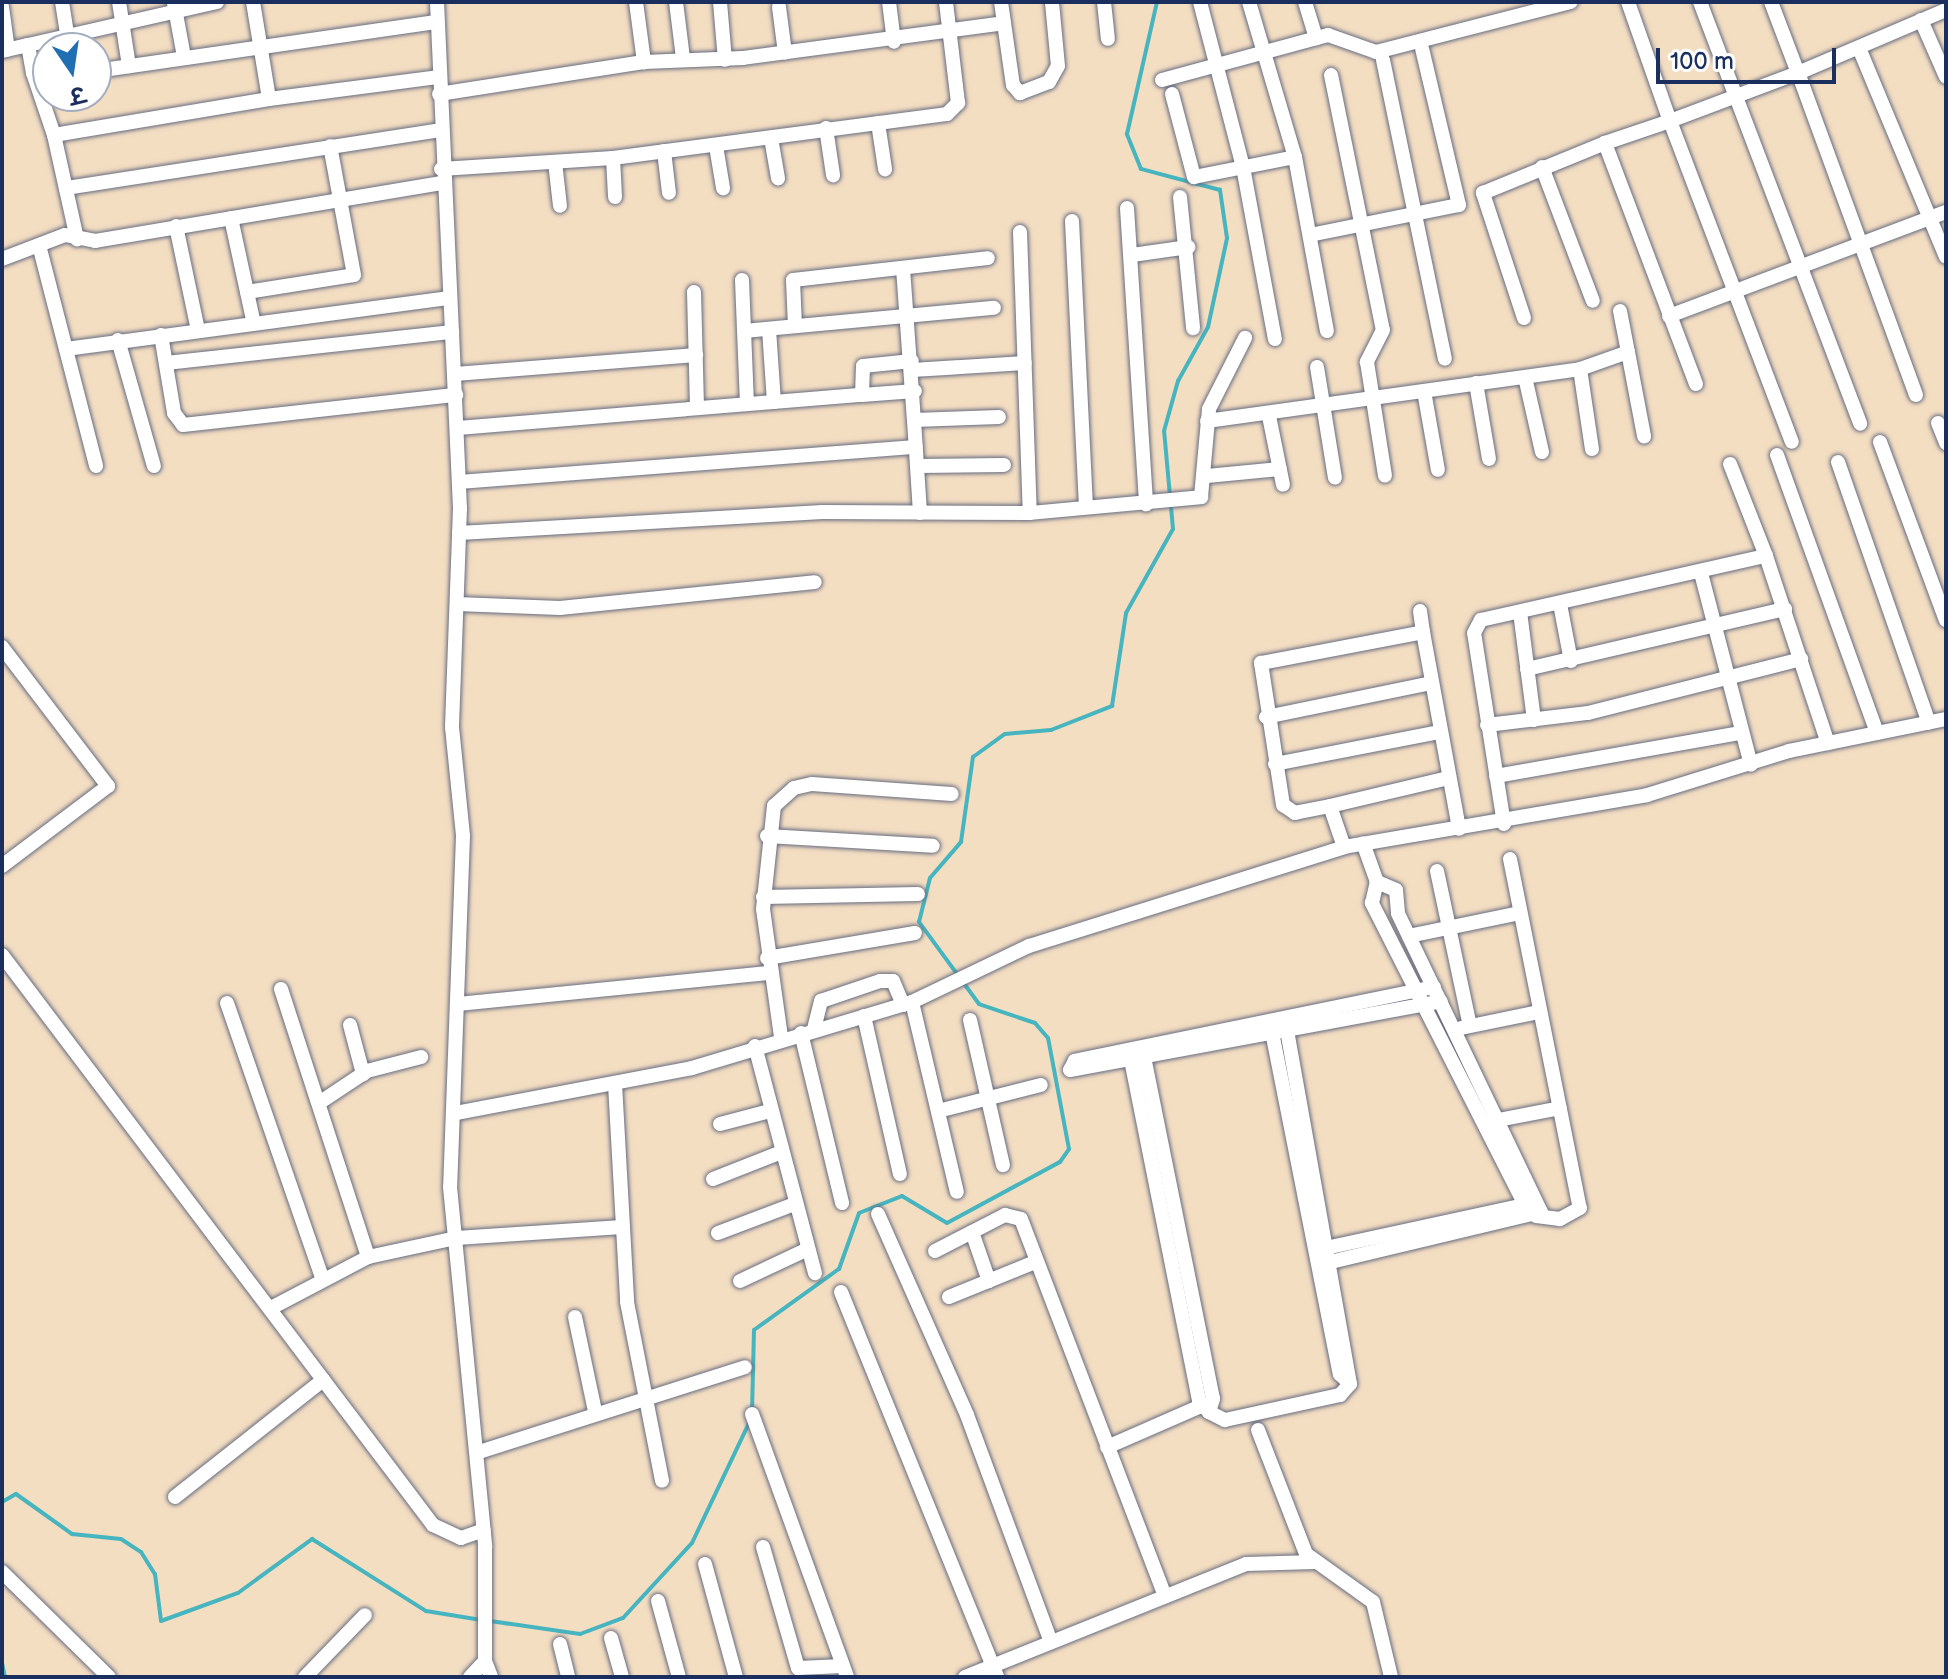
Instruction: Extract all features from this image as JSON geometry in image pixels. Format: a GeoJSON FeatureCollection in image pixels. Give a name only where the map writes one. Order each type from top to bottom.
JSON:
{"type":"FeatureCollection","features":[{"type":"Feature","properties":{"kind":"street"},"geometry":{"type":"LineString","coordinates":[[62,2],[67,32]]}},
{"type":"Feature","properties":{"kind":"street"},"geometry":{"type":"LineString","coordinates":[[119,2],[129,66]]}},
{"type":"Feature","properties":{"kind":"street"},"geometry":{"type":"LineString","coordinates":[[76,32],[174,6],[217,2]]}},
{"type":"Feature","properties":{"kind":"street"},"geometry":{"type":"LineString","coordinates":[[253,2],[269,99]]}},
{"type":"Feature","properties":{"kind":"street"},"geometry":{"type":"LineString","coordinates":[[437,2],[441,176],[458,428],[459,533],[452,727],[463,836],[456,1113],[450,1187],[479,1452],[484,1530],[485,1661],[491,1677]]}},
{"type":"Feature","properties":{"kind":"street"},"geometry":{"type":"LineString","coordinates":[[636,2],[644,62]]}},
{"type":"Feature","properties":{"kind":"street"},"geometry":{"type":"LineString","coordinates":[[676,2],[683,58]]}},
{"type":"Feature","properties":{"kind":"street"},"geometry":{"type":"LineString","coordinates":[[720,2],[725,60]]}},
{"type":"Feature","properties":{"kind":"street"},"geometry":{"type":"LineString","coordinates":[[889,2],[894,42]]}},
{"type":"Feature","properties":{"kind":"street"},"geometry":{"type":"LineString","coordinates":[[2,259],[40,249],[54,237],[77,239],[176,226],[341,200],[441,176],[716,146],[878,123],[957,107],[946,2]]}},
{"type":"Feature","properties":{"kind":"street"},"geometry":{"type":"LineString","coordinates":[[1001,2],[1013,85],[1027,93],[1049,82],[1058,66],[1052,2]]}},
{"type":"Feature","properties":{"kind":"street"},"geometry":{"type":"LineString","coordinates":[[1104,2],[1108,39]]}},
{"type":"Feature","properties":{"kind":"street"},"geometry":{"type":"LineString","coordinates":[[1200,2],[1243,167],[1275,339]]}},
{"type":"Feature","properties":{"kind":"street"},"geometry":{"type":"LineString","coordinates":[[1249,2],[1295,157],[1327,331]]}},
{"type":"Feature","properties":{"kind":"street"},"geometry":{"type":"LineString","coordinates":[[1305,2],[1316,38]]}},
{"type":"Feature","properties":{"kind":"street"},"geometry":{"type":"LineString","coordinates":[[1162,80],[1316,38],[1342,36],[1376,52],[1571,2]]}},
{"type":"Feature","properties":{"kind":"street"},"geometry":{"type":"LineString","coordinates":[[1628,2],[1732,296],[1792,442]]}},
{"type":"Feature","properties":{"kind":"street"},"geometry":{"type":"LineString","coordinates":[[1700,2],[1860,424]]}},
{"type":"Feature","properties":{"kind":"street"},"geometry":{"type":"LineString","coordinates":[[1771,2],[1916,395]]}},
{"type":"Feature","properties":{"kind":"street"},"geometry":{"type":"LineString","coordinates":[[174,6],[184,57]]}},
{"type":"Feature","properties":{"kind":"street"},"geometry":{"type":"LineString","coordinates":[[2,7],[5,51],[32,44]]}},
{"type":"Feature","properties":{"kind":"street"},"geometry":{"type":"LineString","coordinates":[[779,7],[785,53]]}},
{"type":"Feature","properties":{"kind":"street"},"geometry":{"type":"LineString","coordinates":[[1524,318],[1483,193],[1605,143],[1735,98],[1946,10]]}},
{"type":"Feature","properties":{"kind":"street"},"geometry":{"type":"LineString","coordinates":[[1921,20],[1946,77]]}},
{"type":"Feature","properties":{"kind":"street"},"geometry":{"type":"LineString","coordinates":[[112,69],[438,22]]}},
{"type":"Feature","properties":{"kind":"street"},"geometry":{"type":"LineString","coordinates":[[439,94],[644,62],[683,58],[725,60],[894,42],[1004,23]]}},
{"type":"Feature","properties":{"kind":"street"},"geometry":{"type":"LineString","coordinates":[[28,45],[32,54]]}},
{"type":"Feature","properties":{"kind":"street"},"geometry":{"type":"LineString","coordinates":[[1859,48],[1939,215],[1946,257]]}},
{"type":"Feature","properties":{"kind":"street"},"geometry":{"type":"LineString","coordinates":[[1310,235],[1416,214],[1459,202],[1422,49]]}},
{"type":"Feature","properties":{"kind":"street"},"geometry":{"type":"LineString","coordinates":[[1383,60],[1445,359]]}},
{"type":"Feature","properties":{"kind":"street"},"geometry":{"type":"LineString","coordinates":[[1331,75],[1383,330],[1367,362],[1385,476]]}},
{"type":"Feature","properties":{"kind":"street"},"geometry":{"type":"LineString","coordinates":[[54,135],[269,99],[438,77]]}},
{"type":"Feature","properties":{"kind":"street"},"geometry":{"type":"LineString","coordinates":[[1172,94],[1191,175],[1295,157]]}},
{"type":"Feature","properties":{"kind":"street"},"geometry":{"type":"LineString","coordinates":[[49,112],[77,239]]}},
{"type":"Feature","properties":{"kind":"street"},"geometry":{"type":"LineString","coordinates":[[878,123],[885,169]]}},
{"type":"Feature","properties":{"kind":"street"},"geometry":{"type":"LineString","coordinates":[[826,128],[833,175]]}},
{"type":"Feature","properties":{"kind":"street"},"geometry":{"type":"LineString","coordinates":[[66,188],[440,130]]}},
{"type":"Feature","properties":{"kind":"street"},"geometry":{"type":"LineString","coordinates":[[771,138],[778,178]]}},
{"type":"Feature","properties":{"kind":"street"},"geometry":{"type":"LineString","coordinates":[[1605,143],[1696,384]]}},
{"type":"Feature","properties":{"kind":"street"},"geometry":{"type":"LineString","coordinates":[[247,292],[354,275],[330,146]]}},
{"type":"Feature","properties":{"kind":"street"},"geometry":{"type":"LineString","coordinates":[[716,146],[723,188]]}},
{"type":"Feature","properties":{"kind":"street"},"geometry":{"type":"LineString","coordinates":[[664,151],[669,193]]}},
{"type":"Feature","properties":{"kind":"street"},"geometry":{"type":"LineString","coordinates":[[613,158],[615,197]]}},
{"type":"Feature","properties":{"kind":"street"},"geometry":{"type":"LineString","coordinates":[[555,162],[560,206]]}},
{"type":"Feature","properties":{"kind":"street"},"geometry":{"type":"LineString","coordinates":[[1542,167],[1593,301]]}},
{"type":"Feature","properties":{"kind":"street"},"geometry":{"type":"LineString","coordinates":[[1180,197],[1188,247],[1193,328]]}},
{"type":"Feature","properties":{"kind":"street"},"geometry":{"type":"LineString","coordinates":[[1127,208],[1153,504]]}},
{"type":"Feature","properties":{"kind":"street"},"geometry":{"type":"LineString","coordinates":[[1669,316],[1732,296],[1939,215]]}},
{"type":"Feature","properties":{"kind":"street"},"geometry":{"type":"LineString","coordinates":[[231,218],[254,324]]}},
{"type":"Feature","properties":{"kind":"street"},"geometry":{"type":"LineString","coordinates":[[1072,221],[1086,507]]}},
{"type":"Feature","properties":{"kind":"street"},"geometry":{"type":"LineString","coordinates":[[176,226],[198,330]]}},
{"type":"Feature","properties":{"kind":"street"},"geometry":{"type":"LineString","coordinates":[[1020,232],[1030,513]]}},
{"type":"Feature","properties":{"kind":"street"},"geometry":{"type":"LineString","coordinates":[[1132,255],[1188,247]]}},
{"type":"Feature","properties":{"kind":"street"},"geometry":{"type":"LineString","coordinates":[[40,249],[96,466]]}},
{"type":"Feature","properties":{"kind":"street"},"geometry":{"type":"LineString","coordinates":[[795,326],[793,280],[988,258]]}},
{"type":"Feature","properties":{"kind":"street"},"geometry":{"type":"LineString","coordinates":[[903,268],[915,391],[920,513]]}},
{"type":"Feature","properties":{"kind":"street"},"geometry":{"type":"LineString","coordinates":[[742,280],[747,404]]}},
{"type":"Feature","properties":{"kind":"street"},"geometry":{"type":"LineString","coordinates":[[694,292],[697,408]]}},
{"type":"Feature","properties":{"kind":"street"},"geometry":{"type":"LineString","coordinates":[[66,349],[450,298]]}},
{"type":"Feature","properties":{"kind":"street"},"geometry":{"type":"LineString","coordinates":[[744,331],[994,308]]}},
{"type":"Feature","properties":{"kind":"street"},"geometry":{"type":"LineString","coordinates":[[1620,311],[1644,436]]}},
{"type":"Feature","properties":{"kind":"street"},"geometry":{"type":"LineString","coordinates":[[769,329],[774,402]]}},
{"type":"Feature","properties":{"kind":"street"},"geometry":{"type":"LineString","coordinates":[[166,363],[452,332]]}},
{"type":"Feature","properties":{"kind":"street"},"geometry":{"type":"LineString","coordinates":[[161,335],[183,425],[456,395]]}},
{"type":"Feature","properties":{"kind":"street"},"geometry":{"type":"LineString","coordinates":[[459,533],[920,513],[1030,513],[1194,499],[1205,493],[1207,421],[1245,338]]}},
{"type":"Feature","properties":{"kind":"street"},"geometry":{"type":"LineString","coordinates":[[118,340],[154,466]]}},
{"type":"Feature","properties":{"kind":"street"},"geometry":{"type":"LineString","coordinates":[[1207,421],[1269,416],[1580,369],[1628,352]]}},
{"type":"Feature","properties":{"kind":"street"},"geometry":{"type":"LineString","coordinates":[[455,374],[696,355]]}},
{"type":"Feature","properties":{"kind":"street"},"geometry":{"type":"LineString","coordinates":[[862,395],[863,366],[1025,363]]}},
{"type":"Feature","properties":{"kind":"street"},"geometry":{"type":"LineString","coordinates":[[1317,367],[1335,478]]}},
{"type":"Feature","properties":{"kind":"street"},"geometry":{"type":"LineString","coordinates":[[1580,369],[1592,449]]}},
{"type":"Feature","properties":{"kind":"street"},"geometry":{"type":"LineString","coordinates":[[1525,377],[1542,452]]}},
{"type":"Feature","properties":{"kind":"street"},"geometry":{"type":"LineString","coordinates":[[1476,383],[1489,459]]}},
{"type":"Feature","properties":{"kind":"street"},"geometry":{"type":"LineString","coordinates":[[458,428],[915,391]]}},
{"type":"Feature","properties":{"kind":"street"},"geometry":{"type":"LineString","coordinates":[[1424,391],[1438,470]]}},
{"type":"Feature","properties":{"kind":"street"},"geometry":{"type":"LineString","coordinates":[[1269,416],[1283,485]]}},
{"type":"Feature","properties":{"kind":"street"},"geometry":{"type":"LineString","coordinates":[[914,420],[999,417]]}},
{"type":"Feature","properties":{"kind":"street"},"geometry":{"type":"LineString","coordinates":[[1938,423],[1946,443]]}},
{"type":"Feature","properties":{"kind":"street"},"geometry":{"type":"LineString","coordinates":[[1880,442],[1946,620]]}},
{"type":"Feature","properties":{"kind":"street"},"geometry":{"type":"LineString","coordinates":[[459,482],[916,447]]}},
{"type":"Feature","properties":{"kind":"street"},"geometry":{"type":"LineString","coordinates":[[1777,455],[1877,733]]}},
{"type":"Feature","properties":{"kind":"street"},"geometry":{"type":"LineString","coordinates":[[1838,462],[1929,723]]}},
{"type":"Feature","properties":{"kind":"street"},"geometry":{"type":"LineString","coordinates":[[1730,464],[1785,609],[1828,743]]}},
{"type":"Feature","properties":{"kind":"street"},"geometry":{"type":"LineString","coordinates":[[919,466],[1004,465]]}},
{"type":"Feature","properties":{"kind":"street"},"geometry":{"type":"LineString","coordinates":[[1207,476],[1280,469]]}},
{"type":"Feature","properties":{"kind":"street"},"geometry":{"type":"LineString","coordinates":[[1504,824],[1474,629],[1481,620],[1766,556]]}},
{"type":"Feature","properties":{"kind":"street"},"geometry":{"type":"LineString","coordinates":[[1701,573],[1739,733],[1751,765]]}},
{"type":"Feature","properties":{"kind":"street"},"geometry":{"type":"LineString","coordinates":[[457,604],[560,608],[815,582]]}},
{"type":"Feature","properties":{"kind":"street"},"geometry":{"type":"LineString","coordinates":[[1560,604],[1571,661]]}},
{"type":"Feature","properties":{"kind":"street"},"geometry":{"type":"LineString","coordinates":[[1527,669],[1785,609]]}},
{"type":"Feature","properties":{"kind":"street"},"geometry":{"type":"LineString","coordinates":[[1420,611],[1459,829]]}},
{"type":"Feature","properties":{"kind":"street"},"geometry":{"type":"LineString","coordinates":[[1520,612],[1534,720]]}},
{"type":"Feature","properties":{"kind":"street"},"geometry":{"type":"LineString","coordinates":[[1423,632],[1261,663],[1266,717],[1288,811],[1330,806],[1448,778]]}},
{"type":"Feature","properties":{"kind":"street"},"geometry":{"type":"LineString","coordinates":[[2,647],[108,786],[2,866]]}},
{"type":"Feature","properties":{"kind":"street"},"geometry":{"type":"LineString","coordinates":[[1487,725],[1534,720],[1801,659]]}},
{"type":"Feature","properties":{"kind":"street"},"geometry":{"type":"LineString","coordinates":[[1266,717],[1432,683]]}},
{"type":"Feature","properties":{"kind":"street"},"geometry":{"type":"LineString","coordinates":[[456,1113],[535,1093],[615,1084],[864,1016],[907,1003],[981,967],[1344,847],[1504,824],[1751,765],[1828,743],[1946,719]]}},
{"type":"Feature","properties":{"kind":"street"},"geometry":{"type":"LineString","coordinates":[[1275,764],[1440,732]]}},
{"type":"Feature","properties":{"kind":"street"},"geometry":{"type":"LineString","coordinates":[[1496,776],[1739,733]]}},
{"type":"Feature","properties":{"kind":"street"},"geometry":{"type":"LineString","coordinates":[[781,1037],[767,958],[763,897],[767,836],[774,806],[802,785],[952,794]]}},
{"type":"Feature","properties":{"kind":"street"},"geometry":{"type":"LineString","coordinates":[[1330,806],[1344,847]]}},
{"type":"Feature","properties":{"kind":"street"},"geometry":{"type":"LineString","coordinates":[[767,836],[933,846]]}},
{"type":"Feature","properties":{"kind":"street"},"geometry":{"type":"LineString","coordinates":[[1363,843],[1377,882],[1372,903],[1427,989],[1492,1121],[1540,1209],[1536,1216]]}},
{"type":"Feature","properties":{"kind":"street"},"geometry":{"type":"LineString","coordinates":[[1324,1256],[1536,1216],[1560,1219],[1580,1208],[1510,859]]}},
{"type":"Feature","properties":{"kind":"street"},"geometry":{"type":"LineString","coordinates":[[1437,871],[1470,1026]]}},
{"type":"Feature","properties":{"kind":"street"},"geometry":{"type":"LineString","coordinates":[[1377,882],[1396,890],[1427,989]]}},
{"type":"Feature","properties":{"kind":"street"},"geometry":{"type":"LineString","coordinates":[[763,897],[918,894]]}},
{"type":"Feature","properties":{"kind":"street"},"geometry":{"type":"LineString","coordinates":[[1409,936],[1520,913]]}},
{"type":"Feature","properties":{"kind":"street"},"geometry":{"type":"LineString","coordinates":[[767,958],[915,933]]}},
{"type":"Feature","properties":{"kind":"street"},"geometry":{"type":"LineString","coordinates":[[2,955],[433,1525],[461,1538],[484,1530]]}},
{"type":"Feature","properties":{"kind":"street"},"geometry":{"type":"LineString","coordinates":[[458,1004],[770,973]]}},
{"type":"Feature","properties":{"kind":"street"},"geometry":{"type":"LineString","coordinates":[[842,1203],[808,1031],[821,1001],[880,981],[893,981],[907,1003],[957,1192]]}},
{"type":"Feature","properties":{"kind":"street"},"geometry":{"type":"LineString","coordinates":[[281,989],[368,1257]]}},
{"type":"Feature","properties":{"kind":"street"},"geometry":{"type":"LineString","coordinates":[[1279,1028],[1427,989]]}},
{"type":"Feature","properties":{"kind":"street"},"geometry":{"type":"LineString","coordinates":[[227,1003],[323,1280]]}},
{"type":"Feature","properties":{"kind":"street"},"geometry":{"type":"LineString","coordinates":[[1107,1447],[1205,1409],[1213,1399],[1136,1056],[1279,1028],[1434,1003]]}},
{"type":"Feature","properties":{"kind":"street"},"geometry":{"type":"LineString","coordinates":[[1449,1032],[1539,1012]]}},
{"type":"Feature","properties":{"kind":"street"},"geometry":{"type":"LineString","coordinates":[[864,1016],[900,1174]]}},
{"type":"Feature","properties":{"kind":"street"},"geometry":{"type":"LineString","coordinates":[[970,1020],[1003,1165]]}},
{"type":"Feature","properties":{"kind":"street"},"geometry":{"type":"LineString","coordinates":[[350,1025],[363,1074]]}},
{"type":"Feature","properties":{"kind":"street"},"geometry":{"type":"LineString","coordinates":[[1205,1409],[1225,1420],[1340,1395],[1350,1384],[1279,1028]]}},
{"type":"Feature","properties":{"kind":"street"},"geometry":{"type":"LineString","coordinates":[[755,1046],[792,1205],[815,1273]]}},
{"type":"Feature","properties":{"kind":"street"},"geometry":{"type":"LineString","coordinates":[[319,1103],[363,1074],[421,1057]]}},
{"type":"Feature","properties":{"kind":"street"},"geometry":{"type":"LineString","coordinates":[[615,1084],[623,1227],[645,1395],[662,1481]]}},
{"type":"Feature","properties":{"kind":"street"},"geometry":{"type":"LineString","coordinates":[[938,1111],[1041,1085]]}},
{"type":"Feature","properties":{"kind":"street"},"geometry":{"type":"LineString","coordinates":[[1492,1121],[1560,1108]]}},
{"type":"Feature","properties":{"kind":"street"},"geometry":{"type":"LineString","coordinates":[[720,1124],[770,1111]]}},
{"type":"Feature","properties":{"kind":"street"},"geometry":{"type":"LineString","coordinates":[[1324,1256],[1520,1211],[1524,1199],[1492,1121]]}},
{"type":"Feature","properties":{"kind":"street"},"geometry":{"type":"LineString","coordinates":[[713,1179],[779,1153]]}},
{"type":"Feature","properties":{"kind":"street"},"geometry":{"type":"LineString","coordinates":[[718,1233],[792,1205]]}},
{"type":"Feature","properties":{"kind":"street"},"geometry":{"type":"LineString","coordinates":[[878,1214],[967,1415],[1051,1642]]}},
{"type":"Feature","properties":{"kind":"street"},"geometry":{"type":"LineString","coordinates":[[935,1251],[972,1232],[1017,1215],[1165,1597]]}},
{"type":"Feature","properties":{"kind":"street"},"geometry":{"type":"LineString","coordinates":[[271,1308],[368,1257],[456,1238],[623,1227]]}},
{"type":"Feature","properties":{"kind":"street"},"geometry":{"type":"LineString","coordinates":[[972,1232],[989,1281]]}},
{"type":"Feature","properties":{"kind":"street"},"geometry":{"type":"LineString","coordinates":[[740,1281],[806,1250]]}},
{"type":"Feature","properties":{"kind":"street"},"geometry":{"type":"LineString","coordinates":[[949,1297],[1035,1262]]}},
{"type":"Feature","properties":{"kind":"street"},"geometry":{"type":"LineString","coordinates":[[841,1292],[995,1671]]}},
{"type":"Feature","properties":{"kind":"street"},"geometry":{"type":"LineString","coordinates":[[575,1317],[595,1411]]}},
{"type":"Feature","properties":{"kind":"street"},"geometry":{"type":"LineString","coordinates":[[479,1452],[645,1395],[745,1367]]}},
{"type":"Feature","properties":{"kind":"street"},"geometry":{"type":"LineString","coordinates":[[175,1497],[323,1380]]}},
{"type":"Feature","properties":{"kind":"street"},"geometry":{"type":"LineString","coordinates":[[752,1414],[845,1671],[798,1668],[763,1547]]}},
{"type":"Feature","properties":{"kind":"street"},"geometry":{"type":"LineString","coordinates":[[1258,1430],[1298,1540],[1315,1562],[1364,1588],[1373,1602],[1391,1677]]}},
{"type":"Feature","properties":{"kind":"street"},"geometry":{"type":"LineString","coordinates":[[965,1677],[995,1671],[1051,1642],[1246,1564],[1315,1562]]}},
{"type":"Feature","properties":{"kind":"street"},"geometry":{"type":"LineString","coordinates":[[705,1564],[736,1677]]}},
{"type":"Feature","properties":{"kind":"street"},"geometry":{"type":"LineString","coordinates":[[2,1572],[109,1677]]}},
{"type":"Feature","properties":{"kind":"street"},"geometry":{"type":"LineString","coordinates":[[658,1601],[679,1677]]}},
{"type":"Feature","properties":{"kind":"street"},"geometry":{"type":"LineString","coordinates":[[305,1677],[365,1615]]}},
{"type":"Feature","properties":{"kind":"street"},"geometry":{"type":"LineString","coordinates":[[611,1638],[622,1677]]}},
{"type":"Feature","properties":{"kind":"street"},"geometry":{"type":"LineString","coordinates":[[560,1644],[568,1677]]}},
{"type":"Feature","properties":{"kind":"street"},"geometry":{"type":"LineString","coordinates":[[470,1677],[485,1661]]}},
{"type":"Feature","properties":{"kind":"waterway"},"geometry":{"type":"LineString","coordinates":[[752,1412],[754,1330],[839,1269],[859,1213],[902,1196],[947,1223],[1060,1162],[1069,1149],[1048,1038],[1035,1023],[979,1004],[919,922],[930,878],[961,842],[973,757],[1005,734],[1051,730],[1112,706],[1126,613],[1173,529],[1164,431],[1178,381],[1208,327],[1227,238],[1220,190],[1141,169],[1127,134],[1157,2]]}},
{"type":"Feature","properties":{"kind":"waterway"},"geometry":{"type":"LineString","coordinates":[[490,1621],[580,1634],[623,1618],[692,1543],[750,1421]]}},
{"type":"Feature","properties":{"kind":"waterway"},"geometry":{"type":"LineString","coordinates":[[2,1502],[16,1494],[72,1534],[121,1539],[141,1552],[155,1574],[161,1621],[238,1593],[312,1539],[426,1611],[481,1620]]}},
{"type":"Feature","properties":{"kind":"waterway"},"geometry":{"type":"LineString","coordinates":[[2,1663],[5,1677]]}}]}
